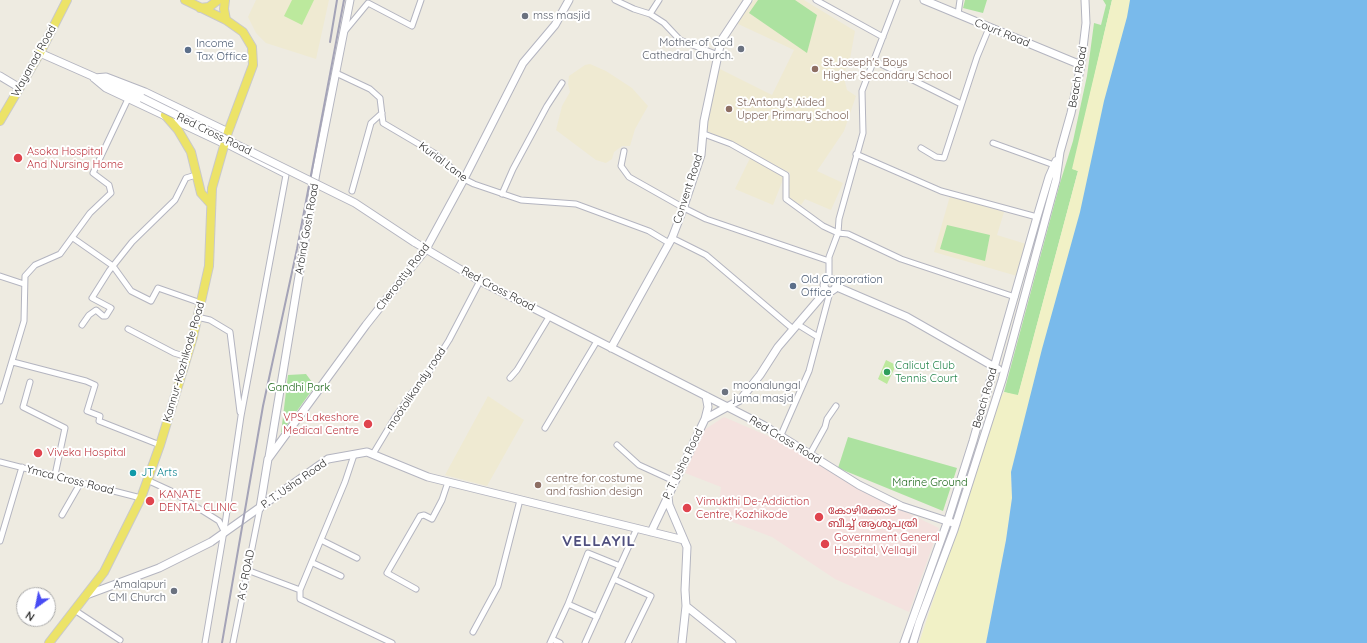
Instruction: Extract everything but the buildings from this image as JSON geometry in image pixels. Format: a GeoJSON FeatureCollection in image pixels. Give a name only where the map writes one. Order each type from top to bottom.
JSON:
{"type":"FeatureCollection","features":[{"type":"Feature","properties":{"kind":"main road","name":"Wayanad Road"},"geometry":{"type":"LineString","coordinates":[[0,122],[40,53],[67,0]]}},
{"type":"Feature","properties":{"kind":"main road","name":"Kannur-Kozhikode Road"},"geometry":{"type":"LineString","coordinates":[[49,643],[76,611],[104,572],[141,498],[160,445],[198,318],[209,266],[210,203],[212,188],[228,132],[253,65],[252,47],[243,32],[226,20],[185,0]]}},
{"type":"Feature","properties":{"kind":"main road"},"geometry":{"type":"LineString","coordinates":[[199,8],[209,8],[218,0]]}},
{"type":"Feature","properties":{"kind":"main road"},"geometry":{"type":"LineString","coordinates":[[225,0],[224,9],[226,20]]}},
{"type":"Feature","properties":{"kind":"main road"},"geometry":{"type":"LineString","coordinates":[[165,115],[178,130],[191,152],[201,193],[210,203]]}},
{"type":"Feature","properties":{"kind":"street","name":"Arbind Gosh Road"},"geometry":{"type":"LineString","coordinates":[[268,459],[316,173],[350,0]]}},
{"type":"Feature","properties":{"kind":"street"},"geometry":{"type":"LineString","coordinates":[[344,33],[368,3],[412,26],[421,0]]}},
{"type":"Feature","properties":{"kind":"street","name":"Cherootty Road"},"geometry":{"type":"LineString","coordinates":[[260,508],[268,459],[366,325],[426,249],[464,179],[522,64],[555,24],[569,0]]}},
{"type":"Feature","properties":{"kind":"street"},"geometry":{"type":"LineString","coordinates":[[615,0],[634,9],[650,14],[664,23],[680,40],[718,55]]}},
{"type":"Feature","properties":{"kind":"street"},"geometry":{"type":"LineString","coordinates":[[650,14],[659,0]]}},
{"type":"Feature","properties":{"kind":"street","name":"Convent Road"},"geometry":{"type":"LineString","coordinates":[[611,348],[670,240],[684,208],[701,155],[704,121],[721,41],[748,0]]}},
{"type":"Feature","properties":{"kind":"street"},"geometry":{"type":"LineString","coordinates":[[816,0],[883,37]]}},
{"type":"Feature","properties":{"kind":"street"},"geometry":{"type":"LineString","coordinates":[[830,279],[829,260],[838,233],[838,219],[863,133],[862,91],[897,0]]}},
{"type":"Feature","properties":{"kind":"street","name":"Court Road"},"geometry":{"type":"LineString","coordinates":[[924,0],[989,28],[1081,64]]}},
{"type":"Feature","properties":{"kind":"street"},"geometry":{"type":"LineString","coordinates":[[958,14],[960,0]]}},
{"type":"Feature","properties":{"kind":"street","name":"Beach Road"},"geometry":{"type":"LineString","coordinates":[[913,643],[956,524],[1005,371],[1056,180],[1060,152],[1071,113],[1081,64],[1086,23],[1085,0]]}},
{"type":"Feature","properties":{"kind":"street"},"geometry":{"type":"LineString","coordinates":[[921,148],[936,157],[944,158],[961,104],[989,28]]}},
{"type":"Feature","properties":{"kind":"street","name":"Red Cross Road"},"geometry":{"type":"LineString","coordinates":[[40,53],[142,98],[355,203],[414,242],[480,281],[781,435],[859,485],[894,503],[956,524]]}},
{"type":"Feature","properties":{"kind":"street"},"geometry":{"type":"LineString","coordinates":[[875,60],[921,85],[961,104]]}},
{"type":"Feature","properties":{"kind":"street","name":"Kurial Lane"},"geometry":{"type":"LineString","coordinates":[[336,73],[370,89],[380,98],[383,123],[434,153],[464,179],[521,200],[576,204],[649,231],[706,255],[795,327],[818,337]]}},
{"type":"Feature","properties":{"kind":"street"},"geometry":{"type":"LineString","coordinates":[[0,76],[20,88]]}},
{"type":"Feature","properties":{"kind":"street"},"geometry":{"type":"LineString","coordinates":[[94,78],[106,77],[145,92],[228,132]]}},
{"type":"Feature","properties":{"kind":"street"},"geometry":{"type":"LineString","coordinates":[[94,78],[106,88],[128,100],[165,115],[286,175],[241,416],[224,531],[205,643]]}},
{"type":"Feature","properties":{"kind":"street"},"geometry":{"type":"LineString","coordinates":[[502,194],[528,140],[562,84]]}},
{"type":"Feature","properties":{"kind":"street"},"geometry":{"type":"LineString","coordinates":[[0,401],[24,322],[25,276],[35,265],[60,254],[90,213],[111,193],[109,184],[93,173],[128,100]]}},
{"type":"Feature","properties":{"kind":"street"},"geometry":{"type":"LineString","coordinates":[[352,191],[371,123],[382,113]]}},
{"type":"Feature","properties":{"kind":"street"},"geometry":{"type":"LineString","coordinates":[[704,134],[731,144],[786,175],[786,199],[823,226],[838,233],[848,234],[901,259],[1015,297]]}},
{"type":"Feature","properties":{"kind":"street"},"geometry":{"type":"LineString","coordinates":[[993,143],[1054,165]]}},
{"type":"Feature","properties":{"kind":"street"},"geometry":{"type":"LineString","coordinates":[[624,151],[621,166],[629,177],[706,220],[829,260]]}},
{"type":"Feature","properties":{"kind":"street","name":"Beach Road"},"geometry":{"type":"LineString","coordinates":[[904,643],[947,522],[1015,297],[1037,217],[1054,165],[1060,152]]}},
{"type":"Feature","properties":{"kind":"street"},"geometry":{"type":"LineString","coordinates":[[856,154],[941,191],[1037,217]]}},
{"type":"Feature","properties":{"kind":"street"},"geometry":{"type":"LineString","coordinates":[[82,325],[89,315],[96,310],[103,316],[106,316],[111,308],[92,298],[113,266],[132,242],[175,200],[186,178],[196,176]]}},
{"type":"Feature","properties":{"kind":"street"},"geometry":{"type":"LineString","coordinates":[[73,238],[113,266],[131,291],[151,301],[158,288],[201,303]]}},
{"type":"Feature","properties":{"kind":"street"},"geometry":{"type":"LineString","coordinates":[[0,276],[24,284]]}},
{"type":"Feature","properties":{"kind":"street"},"geometry":{"type":"LineString","coordinates":[[830,279],[834,280],[837,286],[907,317],[994,368],[1005,371]]}},
{"type":"Feature","properties":{"kind":"street"},"geometry":{"type":"LineString","coordinates":[[781,435],[809,371],[828,291],[824,284],[830,279]]}},
{"type":"Feature","properties":{"kind":"street","name":"mootolikandy road"},"geometry":{"type":"LineString","coordinates":[[373,454],[394,419],[411,394],[424,380],[449,340],[480,281]]}},
{"type":"Feature","properties":{"kind":"street"},"geometry":{"type":"LineString","coordinates":[[828,291],[836,290],[837,286]]}},
{"type":"Feature","properties":{"kind":"street","name":"P. T. Usha Road"},"geometry":{"type":"LineString","coordinates":[[651,532],[674,481],[705,419],[728,408],[740,400],[760,375],[778,347],[828,291]]}},
{"type":"Feature","properties":{"kind":"street"},"geometry":{"type":"LineString","coordinates":[[510,378],[517,370],[549,317]]}},
{"type":"Feature","properties":{"kind":"street"},"geometry":{"type":"LineString","coordinates":[[198,318],[210,320],[230,332],[241,416]]}},
{"type":"Feature","properties":{"kind":"street"},"geometry":{"type":"LineString","coordinates":[[128,329],[153,343],[187,357]]}},
{"type":"Feature","properties":{"kind":"street"},"geometry":{"type":"LineString","coordinates":[[545,428],[597,341]]}},
{"type":"Feature","properties":{"kind":"street"},"geometry":{"type":"LineString","coordinates":[[13,362],[59,372],[86,380],[95,385],[87,411],[100,416],[99,422],[160,445]]}},
{"type":"Feature","properties":{"kind":"street"},"geometry":{"type":"LineString","coordinates":[[30,382],[23,407],[65,428],[55,475]]}},
{"type":"Feature","properties":{"kind":"street"},"geometry":{"type":"LineString","coordinates":[[705,419],[708,407],[706,396]]}},
{"type":"Feature","properties":{"kind":"street"},"geometry":{"type":"LineString","coordinates":[[810,454],[825,427],[827,419],[836,406]]}},
{"type":"Feature","properties":{"kind":"street"},"geometry":{"type":"LineString","coordinates":[[617,445],[639,465],[674,481]]}},
{"type":"Feature","properties":{"kind":"street","name":"P. T. Usha Road"},"geometry":{"type":"LineString","coordinates":[[89,594],[158,568],[211,542],[224,531],[260,508],[328,459],[367,452],[428,477],[684,540]]}},
{"type":"Feature","properties":{"kind":"street"},"geometry":{"type":"LineString","coordinates":[[354,455],[313,563],[300,590],[300,599],[392,643]]}},
{"type":"Feature","properties":{"kind":"street","name":"Ymca Cross Road"},"geometry":{"type":"LineString","coordinates":[[0,462],[141,498]]}},
{"type":"Feature","properties":{"kind":"street"},"geometry":{"type":"LineString","coordinates":[[0,541],[22,468]]}},
{"type":"Feature","properties":{"kind":"street"},"geometry":{"type":"LineString","coordinates":[[147,480],[170,491],[219,521],[224,531]]}},
{"type":"Feature","properties":{"kind":"street"},"geometry":{"type":"LineString","coordinates":[[62,515],[81,482]]}},
{"type":"Feature","properties":{"kind":"street"},"geometry":{"type":"LineString","coordinates":[[416,589],[387,573],[420,516],[424,515],[432,519],[442,500],[448,482]]}},
{"type":"Feature","properties":{"kind":"street"},"geometry":{"type":"LineString","coordinates":[[668,496],[669,505],[687,547],[685,590],[686,606],[682,643]]}},
{"type":"Feature","properties":{"kind":"street"},"geometry":{"type":"LineString","coordinates":[[473,632],[498,586],[520,500]]}},
{"type":"Feature","properties":{"kind":"street","name":"A G ROAD"},"geometry":{"type":"LineString","coordinates":[[233,643],[260,508]]}},
{"type":"Feature","properties":{"kind":"street"},"geometry":{"type":"LineString","coordinates":[[585,643],[637,528]]}},
{"type":"Feature","properties":{"kind":"street"},"geometry":{"type":"LineString","coordinates":[[321,540],[357,558]]}},
{"type":"Feature","properties":{"kind":"street"},"geometry":{"type":"LineString","coordinates":[[560,643],[551,641],[568,604],[588,553],[620,566]]}},
{"type":"Feature","properties":{"kind":"street"},"geometry":{"type":"LineString","coordinates":[[313,563],[340,576]]}},
{"type":"Feature","properties":{"kind":"street"},"geometry":{"type":"LineString","coordinates":[[247,570],[300,590]]}},
{"type":"Feature","properties":{"kind":"street"},"geometry":{"type":"LineString","coordinates":[[614,579],[651,596],[628,643]]}},
{"type":"Feature","properties":{"kind":"street"},"geometry":{"type":"LineString","coordinates":[[568,604],[597,617]]}},
{"type":"Feature","properties":{"kind":"street"},"geometry":{"type":"LineString","coordinates":[[686,606],[732,643]]}},
{"type":"Feature","properties":{"kind":"street"},"geometry":{"type":"LineString","coordinates":[[76,611],[120,640]]}},
{"type":"Feature","properties":{"kind":"shaded area"},"geometry":{"type":"Polygon","coordinates":[[[256,0],[329,0],[316,59],[266,43],[256,33],[248,17],[256,0]]]}},
{"type":"Feature","properties":{"kind":"shaded area"},"geometry":{"type":"Polygon","coordinates":[[[754,0],[804,0],[855,31],[849,64],[843,74],[847,90],[856,96],[844,131],[817,171],[843,183],[831,210],[805,199],[801,205],[788,198],[790,173],[705,130],[718,68],[772,95],[794,50],[736,23],[754,0]]]}},
{"type":"Feature","properties":{"kind":"shaded area"},"geometry":{"type":"Polygon","coordinates":[[[590,64],[606,71],[632,88],[648,106],[635,129],[630,146],[622,146],[614,152],[612,159],[606,163],[596,160],[556,130],[562,106],[570,92],[568,84],[569,76],[585,65],[590,64]]]}},
{"type":"Feature","properties":{"kind":"shaded area"},"geometry":{"type":"Polygon","coordinates":[[[750,158],[784,177],[773,205],[735,189],[750,158]]]}},
{"type":"Feature","properties":{"kind":"shaded area"},"geometry":{"type":"Polygon","coordinates":[[[950,196],[1004,212],[997,235],[1026,244],[1017,276],[934,252],[950,196]]]}},
{"type":"Feature","properties":{"kind":"shaded area"},"geometry":{"type":"Polygon","coordinates":[[[488,396],[524,420],[487,486],[445,475],[488,396]]]}},
{"type":"Feature","properties":{"kind":"shaded area","name":"കോഴിക്കോട് ബീച്ച് ആശുപത്രി"},"geometry":{"type":"Polygon","coordinates":[[[724,417],[782,442],[864,492],[939,528],[909,612],[835,579],[772,537],[730,521],[718,512],[721,487],[685,473],[704,430],[724,417]]]}},
{"type":"Feature","properties":{"kind":"green space"},"geometry":{"type":"Polygon","coordinates":[[[292,0],[314,0],[302,25],[284,16],[292,0]]]}},
{"type":"Feature","properties":{"kind":"green space"},"geometry":{"type":"Polygon","coordinates":[[[758,0],[795,0],[817,15],[807,53],[749,13],[758,0]]]}},
{"type":"Feature","properties":{"kind":"green space"},"geometry":{"type":"Polygon","coordinates":[[[965,0],[987,0],[983,13],[963,8],[965,0]]]}},
{"type":"Feature","properties":{"kind":"green space"},"geometry":{"type":"Polygon","coordinates":[[[1103,0],[1112,0],[1073,169],[1078,171],[1018,396],[1004,392],[1060,183],[1073,141],[1087,76],[1094,23],[1101,25],[1106,5],[1103,0]]]}},
{"type":"Feature","properties":{"kind":"green space"},"geometry":{"type":"Polygon","coordinates":[[[947,225],[990,235],[985,261],[940,249],[947,225]]]}},
{"type":"Feature","properties":{"kind":"green space","name":"Calicut Club Tennis Court"},"geometry":{"type":"Polygon","coordinates":[[[886,360],[896,365],[887,384],[878,379],[886,360]]]}},
{"type":"Feature","properties":{"kind":"green space","name":"Gandhi Park"},"geometry":{"type":"Polygon","coordinates":[[[306,374],[315,386],[281,433],[288,375],[306,374]]]}},
{"type":"Feature","properties":{"kind":"green space","name":"Marine Ground"},"geometry":{"type":"Polygon","coordinates":[[[848,437],[957,468],[943,511],[838,468],[848,437]]]}},
{"type":"Feature","properties":{"kind":"sand"},"geometry":{"type":"Polygon","coordinates":[[[1112,0],[1138,0],[1011,472],[1012,498],[1006,540],[986,643],[919,643],[1000,398],[1004,392],[1018,395],[1078,171],[1072,169],[1112,0]]]}},
{"type":"Feature","properties":{"kind":"water"},"geometry":{"type":"Polygon","coordinates":[[[1130,0],[1367,0],[1367,643],[986,643],[1006,540],[1012,498],[1011,472],[1042,349],[1080,212],[1104,101],[1127,17],[1130,0]]]}},
{"type":"Feature","properties":{"kind":"railway"},"geometry":{"type":"LineString","coordinates":[[330,42],[337,0]]}},
{"type":"Feature","properties":{"kind":"railway"},"geometry":{"type":"LineString","coordinates":[[222,643],[263,406],[297,249],[344,0]]}},
{"type":"Feature","properties":{"kind":"place","name":"mss masjid"},"geometry":{"type":"Point","coordinates":[525,16]}},
{"type":"Feature","properties":{"kind":"place","name":"Mother of God Cathedral Church."},"geometry":{"type":"Point","coordinates":[741,49]}},
{"type":"Feature","properties":{"kind":"place","name":"Income Tax Office"},"geometry":{"type":"Point","coordinates":[188,50]}},
{"type":"Feature","properties":{"kind":"place","name":"St.Joseph's Boys Higher Secondary School"},"geometry":{"type":"Point","coordinates":[815,69]}},
{"type":"Feature","properties":{"kind":"place","name":"St.Antony's Aided Upper Primary School"},"geometry":{"type":"Point","coordinates":[729,109]}},
{"type":"Feature","properties":{"kind":"place","name":"Asoka Hospital And Nursing Home"},"geometry":{"type":"Point","coordinates":[18,158]}},
{"type":"Feature","properties":{"kind":"place","name":"Old Corporation Office"},"geometry":{"type":"Point","coordinates":[793,286]}},
{"type":"Feature","properties":{"kind":"place","name":"Calicut Club Tennis Court"},"geometry":{"type":"Point","coordinates":[887,372]}},
{"type":"Feature","properties":{"kind":"place","name":"moonalungal juma masjd"},"geometry":{"type":"Point","coordinates":[725,392]}},
{"type":"Feature","properties":{"kind":"place","name":"VPS Lakeshore Medical Centre"},"geometry":{"type":"Point","coordinates":[368,424]}},
{"type":"Feature","properties":{"kind":"place","name":"Viveka Hospital"},"geometry":{"type":"Point","coordinates":[38,453]}},
{"type":"Feature","properties":{"kind":"place","name":"JT Arts"},"geometry":{"type":"Point","coordinates":[133,473]}},
{"type":"Feature","properties":{"kind":"place","name":"centre for costume and fashion design"},"geometry":{"type":"Point","coordinates":[538,485]}},
{"type":"Feature","properties":{"kind":"place","name":"KANATE DENTAL CLINIC"},"geometry":{"type":"Point","coordinates":[150,501]}},
{"type":"Feature","properties":{"kind":"place","name":"Vimukthi De-Addiction Centre, Kozhikode"},"geometry":{"type":"Point","coordinates":[687,508]}},
{"type":"Feature","properties":{"kind":"place","name":"കോഴിക്കോട് ബീച്ച് ആശുപത്രി"},"geometry":{"type":"Point","coordinates":[819,517]}},
{"type":"Feature","properties":{"kind":"place","name":"Government General Hospital, Vellayil"},"geometry":{"type":"Point","coordinates":[825,544]}},
{"type":"Feature","properties":{"kind":"place","name":"Amalapuri CMI Church"},"geometry":{"type":"Point","coordinates":[174,591]}},
{"type":"Feature","properties":{"kind":"district","name":"VELLAYIL"},"geometry":{"type":"Point","coordinates":[599,541]}}]}
